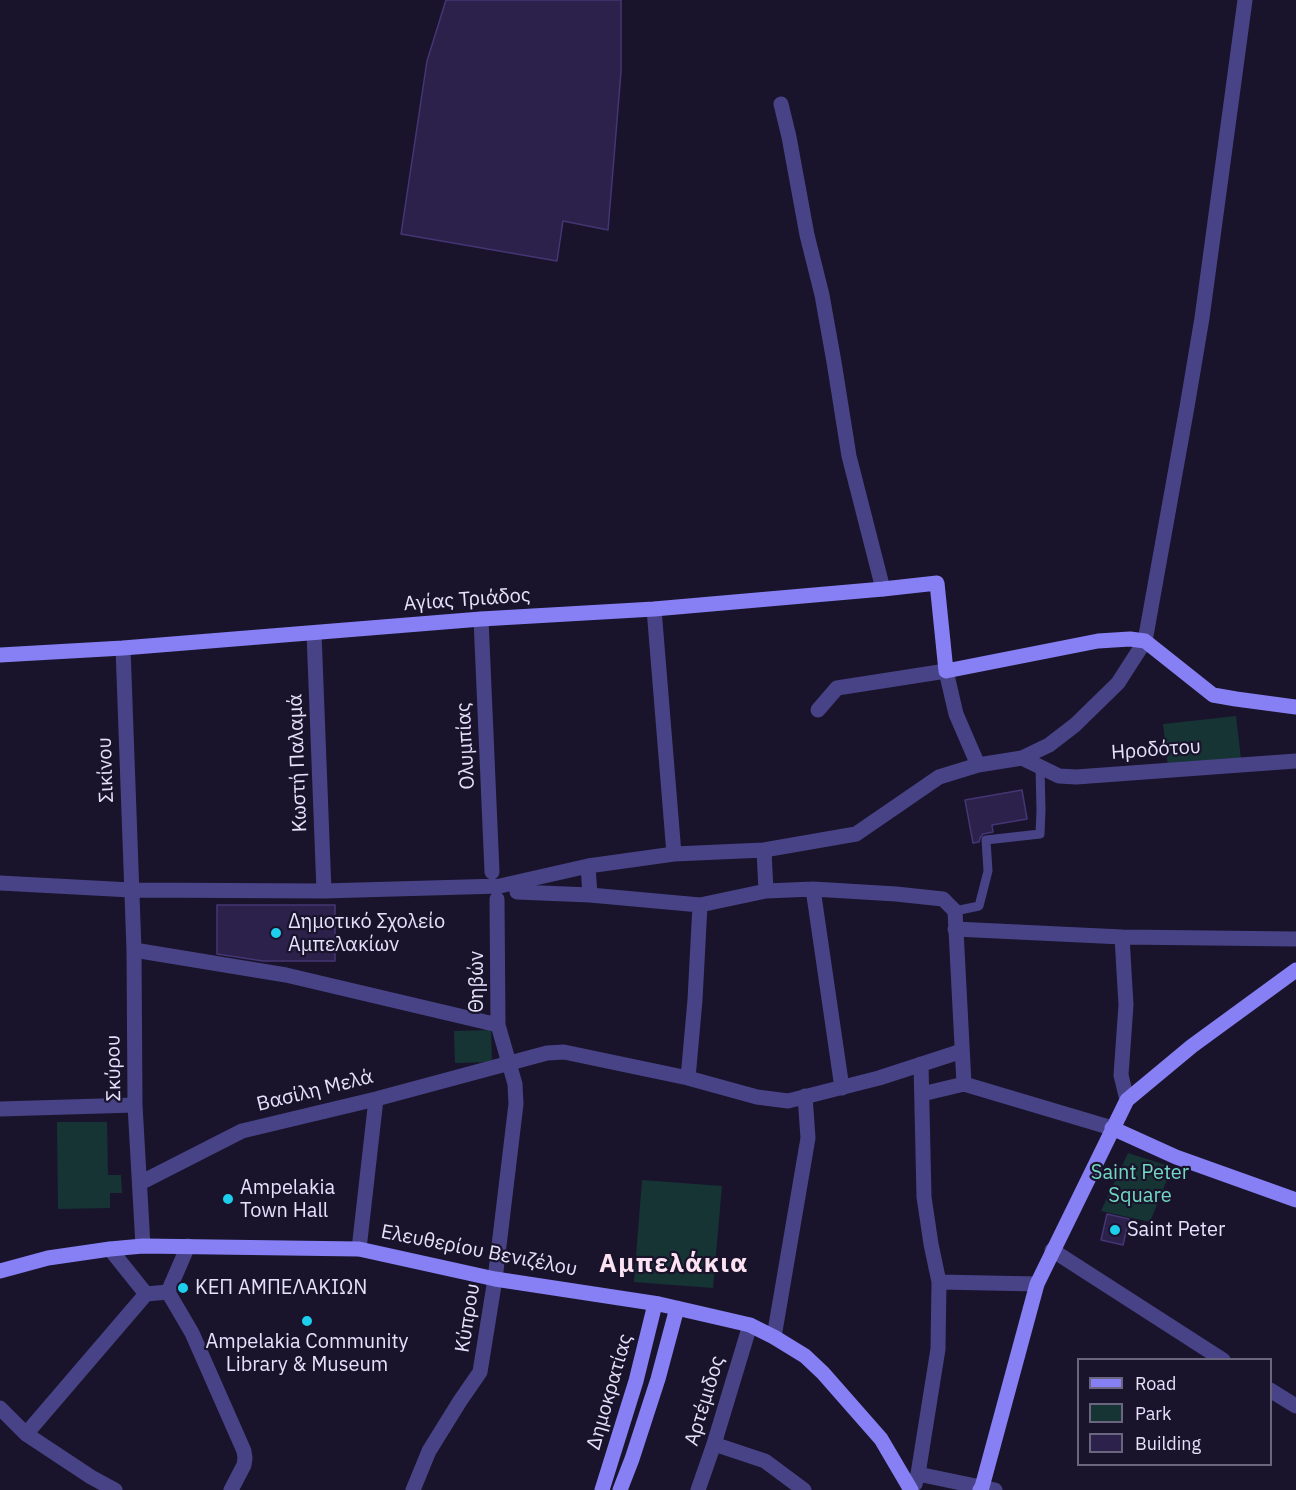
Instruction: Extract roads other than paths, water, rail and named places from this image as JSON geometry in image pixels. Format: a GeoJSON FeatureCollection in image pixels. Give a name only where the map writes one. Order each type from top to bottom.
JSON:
{"type":"FeatureCollection","features":[{"type":"Feature","properties":{"kind":"street"},"geometry":{"type":"LineString","coordinates":[[0,883],[131,890],[324,891],[500,886],[588,866],[674,854],[764,850],[856,834],[939,777],[978,765],[1022,758],[1049,745],[1118,683],[1145,641],[1202,318],[1245,0]]}},
{"type":"Feature","properties":{"kind":"street"},"geometry":{"type":"LineString","coordinates":[[781,104],[828,328],[849,456],[883,589]]}},
{"type":"Feature","properties":{"kind":"street","name":"Αγίας Τριάδος"},"geometry":{"type":"LineString","coordinates":[[0,656],[481,619],[654,609],[937,583],[946,671]]}},
{"type":"Feature","properties":{"kind":"street"},"geometry":{"type":"LineString","coordinates":[[654,609],[674,854]]}},
{"type":"Feature","properties":{"kind":"street","name":"Ολυμπίας"},"geometry":{"type":"LineString","coordinates":[[481,619],[492,872]]}},
{"type":"Feature","properties":{"kind":"street","name":"Κωστή Παλαμά"},"geometry":{"type":"LineString","coordinates":[[314,633],[324,891]]}},
{"type":"Feature","properties":{"kind":"street"},"geometry":{"type":"LineString","coordinates":[[818,710],[837,688],[946,671],[1098,641],[1130,639],[1145,641],[1213,695],[1296,707]]}},
{"type":"Feature","properties":{"kind":"street","name":"Σικίνου"},"geometry":{"type":"LineString","coordinates":[[123,648],[131,890]]}},
{"type":"Feature","properties":{"kind":"street"},"geometry":{"type":"LineString","coordinates":[[946,671],[956,714],[978,765]]}},
{"type":"Feature","properties":{"kind":"street","name":"Ηροδότου"},"geometry":{"type":"LineString","coordinates":[[1022,758],[1059,776],[1076,777],[1296,761]]}},
{"type":"Feature","properties":{"kind":"street"},"geometry":{"type":"LineString","coordinates":[[764,850],[766,891]]}},
{"type":"Feature","properties":{"kind":"street"},"geometry":{"type":"LineString","coordinates":[[588,866],[590,895]]}},
{"type":"Feature","properties":{"kind":"street"},"geometry":{"type":"LineString","coordinates":[[813,889],[842,1088]]}},
{"type":"Feature","properties":{"kind":"street"},"geometry":{"type":"LineString","coordinates":[[517,892],[590,895],[700,905],[766,891],[813,889],[943,899],[955,911],[963,1084]]}},
{"type":"Feature","properties":{"kind":"street","name":"Σκύρου"},"geometry":{"type":"LineString","coordinates":[[131,890],[134,950],[135,1105],[142,1246]]}},
{"type":"Feature","properties":{"kind":"street","name":"Θηβών"},"geometry":{"type":"LineString","coordinates":[[497,899],[498,1025],[510,1063]]}},
{"type":"Feature","properties":{"kind":"street"},"geometry":{"type":"LineString","coordinates":[[688,1078],[700,905]]}},
{"type":"Feature","properties":{"kind":"street"},"geometry":{"type":"LineString","coordinates":[[955,929],[1122,938],[1296,939]]}},
{"type":"Feature","properties":{"kind":"street"},"geometry":{"type":"LineString","coordinates":[[1122,938],[1126,1005],[1121,1075],[1127,1100]]}},
{"type":"Feature","properties":{"kind":"street"},"geometry":{"type":"LineString","coordinates":[[134,950],[286,975],[498,1025]]}},
{"type":"Feature","properties":{"kind":"street"},"geometry":{"type":"LineString","coordinates":[[918,1474],[986,1489],[1037,1284],[1127,1100],[1192,1046],[1296,970]]}},
{"type":"Feature","properties":{"kind":"street","name":"Βασίλη Μελά"},"geometry":{"type":"LineString","coordinates":[[140,1183],[242,1131],[376,1099],[547,1053],[564,1052],[688,1078],[757,1097],[788,1101],[879,1078],[962,1051]]}},
{"type":"Feature","properties":{"kind":"street","name":"Κύπρου"},"geometry":{"type":"LineString","coordinates":[[413,1490],[429,1452],[480,1371],[495,1279],[516,1104],[515,1084],[510,1063]]}},
{"type":"Feature","properties":{"kind":"street"},"geometry":{"type":"LineString","coordinates":[[912,1490],[918,1474],[938,1349],[939,1282],[924,1197],[921,1064]]}},
{"type":"Feature","properties":{"kind":"street"},"geometry":{"type":"LineString","coordinates":[[922,1094],[963,1084],[1112,1128],[1176,1157],[1296,1200]]}},
{"type":"Feature","properties":{"kind":"street"},"geometry":{"type":"LineString","coordinates":[[774,1336],[808,1138],[806,1096]]}},
{"type":"Feature","properties":{"kind":"street"},"geometry":{"type":"LineString","coordinates":[[359,1250],[376,1099]]}},
{"type":"Feature","properties":{"kind":"street"},"geometry":{"type":"LineString","coordinates":[[0,1109],[135,1105]]}},
{"type":"Feature","properties":{"kind":"street","name":"Ελευθερίου Βενιζέλου"},"geometry":{"type":"LineString","coordinates":[[0,1271],[48,1258],[142,1246],[359,1250],[495,1279],[677,1308],[750,1325],[774,1336],[805,1356],[823,1373],[881,1439],[912,1490]]}},
{"type":"Feature","properties":{"kind":"street"},"geometry":{"type":"LineString","coordinates":[[168,1292],[188,1246]]}},
{"type":"Feature","properties":{"kind":"street"},"geometry":{"type":"LineString","coordinates":[[110,1249],[146,1294]]}},
{"type":"Feature","properties":{"kind":"street"},"geometry":{"type":"LineString","coordinates":[[1052,1250],[1221,1358]]}},
{"type":"Feature","properties":{"kind":"street"},"geometry":{"type":"LineString","coordinates":[[939,1282],[1037,1284]]}},
{"type":"Feature","properties":{"kind":"street"},"geometry":{"type":"LineString","coordinates":[[26,1434],[146,1294],[168,1292]]}},
{"type":"Feature","properties":{"kind":"street"},"geometry":{"type":"LineString","coordinates":[[168,1292],[192,1333],[244,1451],[244,1465],[231,1490]]}},
{"type":"Feature","properties":{"kind":"street","name":"Δημοκρατίας"},"geometry":{"type":"LineString","coordinates":[[602,1490],[656,1304]]}},
{"type":"Feature","properties":{"kind":"street","name":"Δημοκρατίας"},"geometry":{"type":"LineString","coordinates":[[620,1490],[658,1379],[677,1308]]}},
{"type":"Feature","properties":{"kind":"street","name":"Αρτέμιδος"},"geometry":{"type":"LineString","coordinates":[[698,1490],[750,1325]]}},
{"type":"Feature","properties":{"kind":"street"},"geometry":{"type":"LineString","coordinates":[[1272,1391],[1296,1406]]}},
{"type":"Feature","properties":{"kind":"street"},"geometry":{"type":"LineString","coordinates":[[0,1408],[26,1434],[115,1490]]}},
{"type":"Feature","properties":{"kind":"street"},"geometry":{"type":"LineString","coordinates":[[714,1444],[765,1461],[804,1490]]}},
{"type":"Feature","properties":{"kind":"lane"},"geometry":{"type":"LineString","coordinates":[[955,911],[979,906],[988,871],[986,840],[1040,834],[1040,767]]}},
{"type":"Feature","properties":{"kind":"place","name":"Δημοτικό Σχολείο Αμπελακίων"},"geometry":{"type":"Point","coordinates":[276,933]}},
{"type":"Feature","properties":{"kind":"place","name":"Ampelakia Town Hall"},"geometry":{"type":"Point","coordinates":[228,1199]}},
{"type":"Feature","properties":{"kind":"place","name":"Saint Peter"},"geometry":{"type":"Point","coordinates":[1115,1230]}},
{"type":"Feature","properties":{"kind":"place","name":"ΚΕΠ ΑΜΠΕΛΑΚΙΩΝ"},"geometry":{"type":"Point","coordinates":[183,1288]}},
{"type":"Feature","properties":{"kind":"place","name":"Ampelakia Community Library & Museum"},"geometry":{"type":"Point","coordinates":[307,1321]}},
{"type":"Feature","properties":{"kind":"district","name":"Αμπελάκια"},"geometry":{"type":"Point","coordinates":[674,1264]}},
{"type":"Feature","properties":{"kind":"park label","name":"Saint Peter Square"},"geometry":{"type":"Point","coordinates":[1140,1184]}}]}
